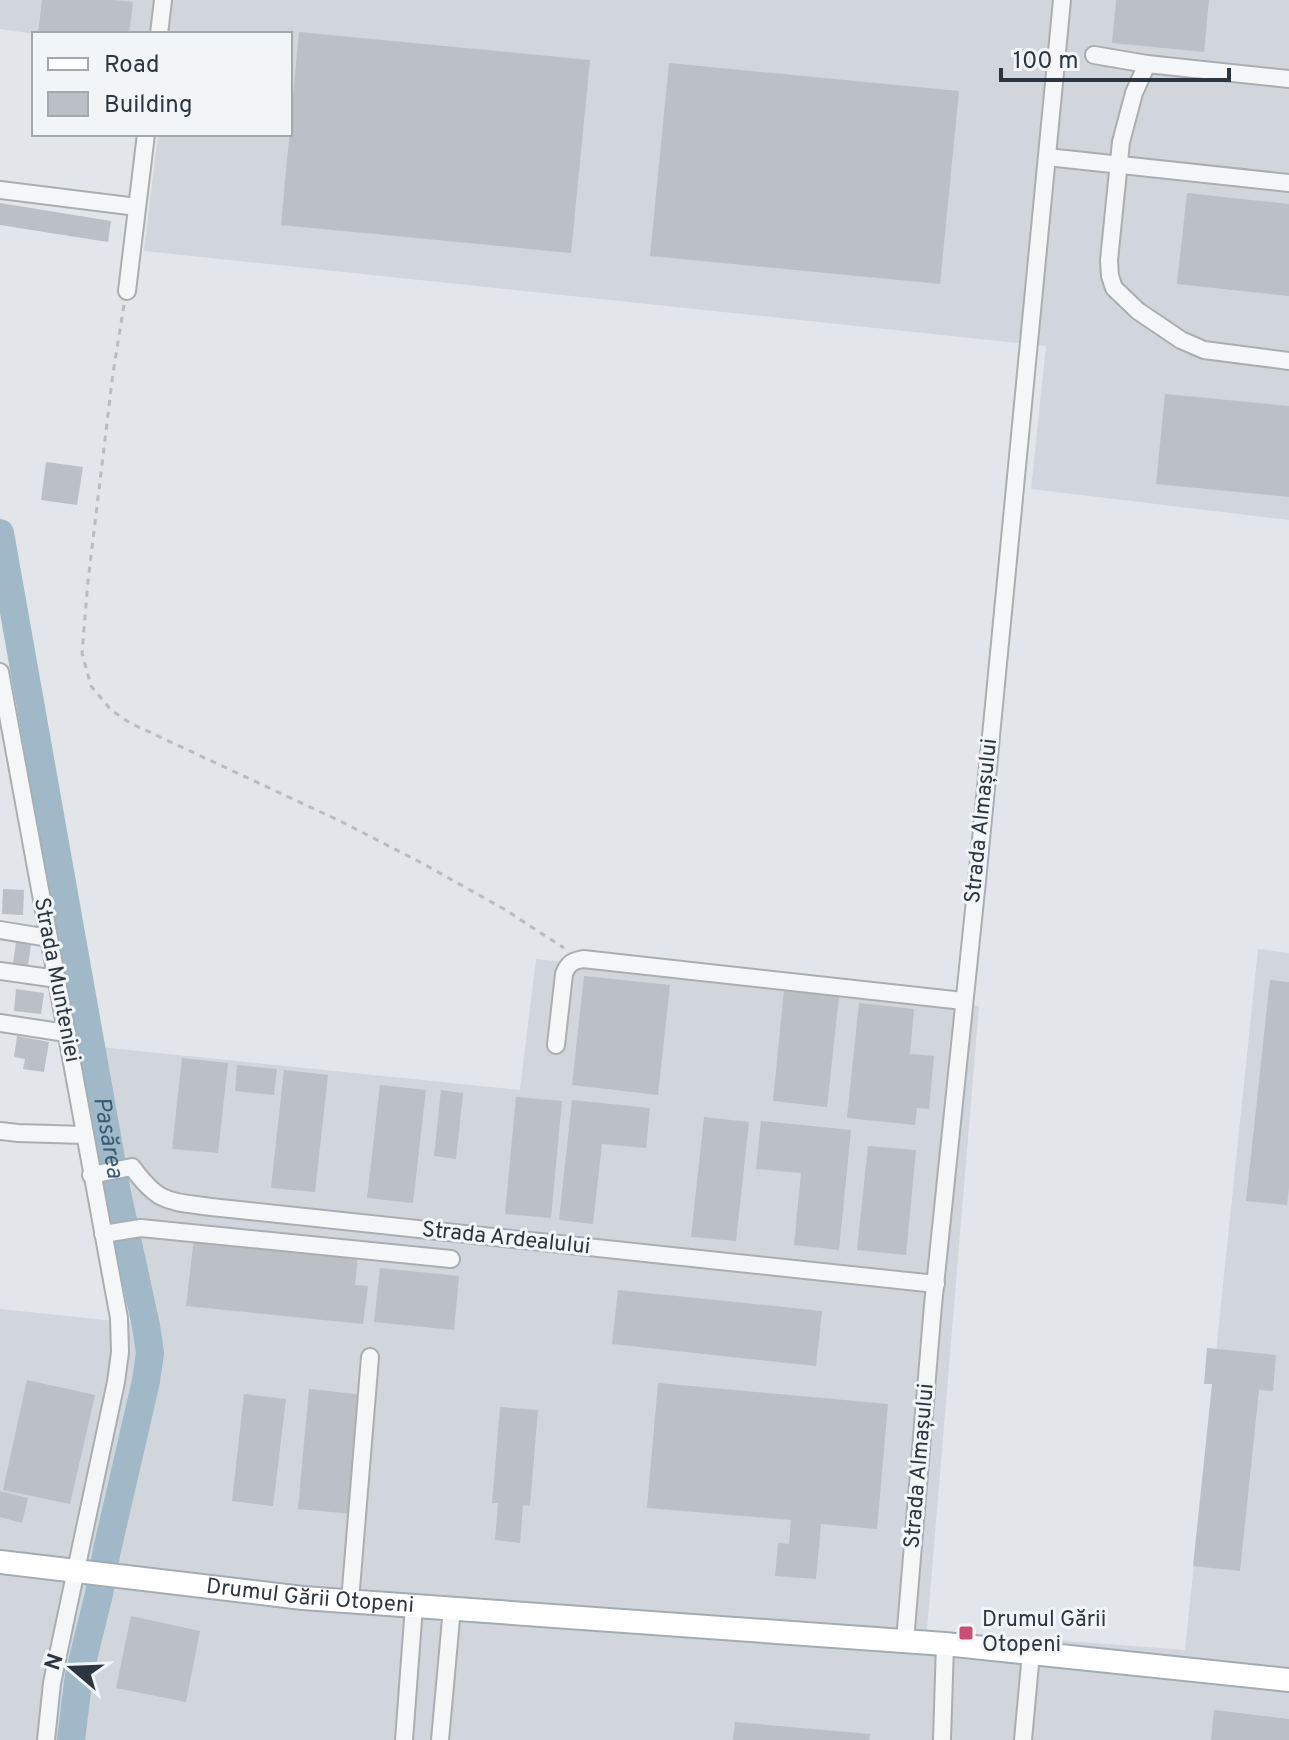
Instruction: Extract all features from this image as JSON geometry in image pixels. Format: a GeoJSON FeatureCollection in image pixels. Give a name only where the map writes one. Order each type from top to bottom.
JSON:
{"type":"FeatureCollection","features":[{"type":"Feature","properties":{"kind":"main road","name":"Drumul Gării Otopeni"},"geometry":{"type":"LineString","coordinates":[[0,1562],[350,1601],[945,1644],[1289,1680]]}},
{"type":"Feature","properties":{"kind":"street"},"geometry":{"type":"LineString","coordinates":[[159,32],[163,0]]}},
{"type":"Feature","properties":{"kind":"street","name":"Strada Almașului"},"geometry":{"type":"LineString","coordinates":[[905,1641],[963,1001],[1062,0]]}},
{"type":"Feature","properties":{"kind":"street"},"geometry":{"type":"LineString","coordinates":[[1094,55],[1147,64],[1289,79]]}},
{"type":"Feature","properties":{"kind":"street"},"geometry":{"type":"LineString","coordinates":[[1147,64],[1128,112],[1121,142],[1109,260],[1114,288],[1138,311],[1181,340],[1204,350],[1289,361]]}},
{"type":"Feature","properties":{"kind":"street"},"geometry":{"type":"LineString","coordinates":[[127,291],[146,136]]}},
{"type":"Feature","properties":{"kind":"street"},"geometry":{"type":"LineString","coordinates":[[1047,157],[1289,183]]}},
{"type":"Feature","properties":{"kind":"street"},"geometry":{"type":"LineString","coordinates":[[0,190],[137,207]]}},
{"type":"Feature","properties":{"kind":"street","name":"Strada Munteniei"},"geometry":{"type":"LineString","coordinates":[[0,672],[85,1135],[110,1232],[119,1318],[120,1352],[116,1382],[52,1683],[46,1740]]}},
{"type":"Feature","properties":{"kind":"street"},"geometry":{"type":"LineString","coordinates":[[0,930],[49,938]]}},
{"type":"Feature","properties":{"kind":"street"},"geometry":{"type":"LineString","coordinates":[[556,1045],[564,974],[568,965],[583,959],[963,1001]]}},
{"type":"Feature","properties":{"kind":"street"},"geometry":{"type":"LineString","coordinates":[[0,971],[57,979]]}},
{"type":"Feature","properties":{"kind":"street"},"geometry":{"type":"LineString","coordinates":[[0,1023],[66,1033]]}},
{"type":"Feature","properties":{"kind":"street"},"geometry":{"type":"LineString","coordinates":[[0,1131],[85,1135]]}},
{"type":"Feature","properties":{"kind":"street","name":"Strada Ardealului"},"geometry":{"type":"LineString","coordinates":[[96,1174],[132,1167],[155,1194],[171,1202],[936,1284]]}},
{"type":"Feature","properties":{"kind":"street"},"geometry":{"type":"LineString","coordinates":[[110,1232],[141,1228],[451,1259]]}},
{"type":"Feature","properties":{"kind":"street"},"geometry":{"type":"LineString","coordinates":[[350,1601],[370,1357]]}},
{"type":"Feature","properties":{"kind":"street"},"geometry":{"type":"LineString","coordinates":[[404,1740],[414,1606]]}},
{"type":"Feature","properties":{"kind":"street"},"geometry":{"type":"LineString","coordinates":[[440,1740],[452,1608]]}},
{"type":"Feature","properties":{"kind":"street"},"geometry":{"type":"LineString","coordinates":[[942,1740],[945,1644]]}},
{"type":"Feature","properties":{"kind":"street"},"geometry":{"type":"LineString","coordinates":[[1023,1740],[1031,1653]]}},
{"type":"Feature","properties":{"kind":"path"},"geometry":{"type":"LineString","coordinates":[[127,291],[113,373],[88,581],[82,653],[91,686],[111,710],[130,723],[420,862],[561,945],[574,961]]}},
{"type":"Feature","properties":{"kind":"shaded area"},"geometry":{"type":"Polygon","coordinates":[[[0,0],[1289,0],[1289,520],[1031,489],[1046,346],[144,251],[158,136],[292,136],[292,32],[32,34],[0,29],[0,0]]]}},
{"type":"Feature","properties":{"kind":"shaded area"},"geometry":{"type":"Polygon","coordinates":[[[1258,949],[1289,953],[1289,1740],[0,1740],[0,1309],[134,1323],[114,1237],[80,1045],[520,1090],[536,959],[979,1006],[927,1630],[1185,1650],[1258,949]]]}},
{"type":"Feature","properties":{"kind":"building"},"geometry":{"type":"Polygon","coordinates":[[[42,0],[133,2],[129,32],[38,32],[42,0]]]}},
{"type":"Feature","properties":{"kind":"building"},"geometry":{"type":"Polygon","coordinates":[[[1116,0],[1209,0],[1204,52],[1112,43],[1116,0]]]}},
{"type":"Feature","properties":{"kind":"building"},"geometry":{"type":"Polygon","coordinates":[[[299,32],[590,60],[571,253],[281,225],[289,136],[292,136],[299,32]]]}},
{"type":"Feature","properties":{"kind":"building"},"geometry":{"type":"Polygon","coordinates":[[[669,63],[959,91],[940,284],[650,256],[669,63]]]}},
{"type":"Feature","properties":{"kind":"building"},"geometry":{"type":"Polygon","coordinates":[[[1187,193],[1289,204],[1289,296],[1177,284],[1187,193]]]}},
{"type":"Feature","properties":{"kind":"building"},"geometry":{"type":"Polygon","coordinates":[[[0,203],[111,221],[108,242],[0,225],[0,203]]]}},
{"type":"Feature","properties":{"kind":"building"},"geometry":{"type":"Polygon","coordinates":[[[1165,394],[1289,406],[1289,497],[1156,484],[1165,394]]]}},
{"type":"Feature","properties":{"kind":"building"},"geometry":{"type":"Polygon","coordinates":[[[46,462],[83,467],[77,505],[41,500],[46,462]]]}},
{"type":"Feature","properties":{"kind":"building"},"geometry":{"type":"Polygon","coordinates":[[[3,889],[24,890],[23,915],[2,914],[3,889]]]}},
{"type":"Feature","properties":{"kind":"building"},"geometry":{"type":"Polygon","coordinates":[[[16,942],[31,945],[28,965],[13,963],[16,942]]]}},
{"type":"Feature","properties":{"kind":"building"},"geometry":{"type":"Polygon","coordinates":[[[584,976],[670,985],[658,1095],[572,1085],[584,976]]]}},
{"type":"Feature","properties":{"kind":"building"},"geometry":{"type":"Polygon","coordinates":[[[1270,980],[1289,982],[1287,1205],[1246,1201],[1270,980]]]}},
{"type":"Feature","properties":{"kind":"building"},"geometry":{"type":"Polygon","coordinates":[[[16,989],[44,993],[41,1014],[14,1011],[16,989]]]}},
{"type":"Feature","properties":{"kind":"building"},"geometry":{"type":"Polygon","coordinates":[[[784,990],[839,996],[827,1107],[773,1101],[784,990]]]}},
{"type":"Feature","properties":{"kind":"building"},"geometry":{"type":"Polygon","coordinates":[[[859,1003],[914,1009],[910,1054],[934,1056],[929,1109],[917,1108],[915,1125],[847,1118],[859,1003]]]}},
{"type":"Feature","properties":{"kind":"building"},"geometry":{"type":"Polygon","coordinates":[[[17,1036],[49,1042],[44,1072],[23,1069],[25,1059],[14,1057],[17,1036]]]}},
{"type":"Feature","properties":{"kind":"building"},"geometry":{"type":"Polygon","coordinates":[[[182,1058],[228,1063],[218,1153],[172,1149],[182,1058]]]}},
{"type":"Feature","properties":{"kind":"building"},"geometry":{"type":"Polygon","coordinates":[[[237,1065],[277,1069],[274,1095],[235,1091],[237,1065]]]}},
{"type":"Feature","properties":{"kind":"building"},"geometry":{"type":"Polygon","coordinates":[[[284,1070],[328,1075],[315,1192],[271,1188],[284,1070]]]}},
{"type":"Feature","properties":{"kind":"building"},"geometry":{"type":"Polygon","coordinates":[[[380,1085],[426,1090],[413,1203],[367,1198],[380,1085]]]}},
{"type":"Feature","properties":{"kind":"building"},"geometry":{"type":"Polygon","coordinates":[[[441,1090],[463,1093],[456,1159],[434,1156],[441,1090]]]}},
{"type":"Feature","properties":{"kind":"building"},"geometry":{"type":"Polygon","coordinates":[[[516,1097],[562,1101],[551,1218],[505,1214],[516,1097]]]}},
{"type":"Feature","properties":{"kind":"building"},"geometry":{"type":"Polygon","coordinates":[[[572,1100],[650,1108],[646,1148],[602,1144],[593,1224],[559,1220],[572,1100]]]}},
{"type":"Feature","properties":{"kind":"building"},"geometry":{"type":"Polygon","coordinates":[[[704,1117],[749,1122],[736,1241],[691,1237],[704,1117]]]}},
{"type":"Feature","properties":{"kind":"building"},"geometry":{"type":"Polygon","coordinates":[[[761,1121],[851,1130],[839,1250],[794,1245],[801,1173],[756,1169],[761,1121]]]}},
{"type":"Feature","properties":{"kind":"building"},"geometry":{"type":"Polygon","coordinates":[[[868,1146],[916,1150],[906,1255],[857,1250],[868,1146]]]}},
{"type":"Feature","properties":{"kind":"building"},"geometry":{"type":"Polygon","coordinates":[[[194,1238],[358,1256],[355,1285],[368,1286],[363,1324],[186,1306],[194,1238]]]}},
{"type":"Feature","properties":{"kind":"building"},"geometry":{"type":"Polygon","coordinates":[[[380,1268],[459,1276],[454,1330],[374,1322],[380,1268]]]}},
{"type":"Feature","properties":{"kind":"building"},"geometry":{"type":"Polygon","coordinates":[[[618,1290],[822,1311],[816,1366],[612,1344],[618,1290]]]}},
{"type":"Feature","properties":{"kind":"building"},"geometry":{"type":"Polygon","coordinates":[[[1207,1348],[1276,1355],[1273,1391],[1259,1390],[1240,1571],[1193,1566],[1212,1384],[1204,1384],[1207,1348]]]}},
{"type":"Feature","properties":{"kind":"building"},"geometry":{"type":"Polygon","coordinates":[[[27,1380],[95,1395],[70,1504],[3,1490],[27,1380]]]}},
{"type":"Feature","properties":{"kind":"building"},"geometry":{"type":"Polygon","coordinates":[[[658,1383],[888,1404],[877,1529],[821,1524],[816,1579],[775,1576],[778,1543],[789,1544],[791,1520],[647,1508],[658,1383]]]}},
{"type":"Feature","properties":{"kind":"building"},"geometry":{"type":"Polygon","coordinates":[[[309,1389],[365,1395],[354,1514],[298,1509],[309,1389]]]}},
{"type":"Feature","properties":{"kind":"building"},"geometry":{"type":"Polygon","coordinates":[[[244,1394],[286,1399],[273,1506],[232,1501],[244,1394]]]}},
{"type":"Feature","properties":{"kind":"building"},"geometry":{"type":"Polygon","coordinates":[[[500,1407],[538,1410],[530,1506],[523,1505],[520,1543],[495,1540],[498,1503],[492,1503],[500,1407]]]}},
{"type":"Feature","properties":{"kind":"building"},"geometry":{"type":"Polygon","coordinates":[[[0,1491],[28,1498],[22,1523],[0,1517],[0,1491]]]}},
{"type":"Feature","properties":{"kind":"building"},"geometry":{"type":"Polygon","coordinates":[[[131,1616],[200,1631],[186,1702],[116,1688],[131,1616]]]}},
{"type":"Feature","properties":{"kind":"building"},"geometry":{"type":"Polygon","coordinates":[[[1214,1710],[1289,1719],[1289,1740],[1211,1740],[1214,1710]]]}},
{"type":"Feature","properties":{"kind":"building"},"geometry":{"type":"Polygon","coordinates":[[[735,1722],[870,1734],[869,1740],[733,1740],[735,1722]]]}},
{"type":"Feature","properties":{"kind":"waterway","name":"Pasărea"},"geometry":{"type":"LineString","coordinates":[[0,533],[117,1193],[150,1353],[79,1675],[71,1740]]}},
{"type":"Feature","properties":{"kind":"place","name":"Drumul Gării Otopeni"},"geometry":{"type":"Point","coordinates":[966,1633]}}]}
